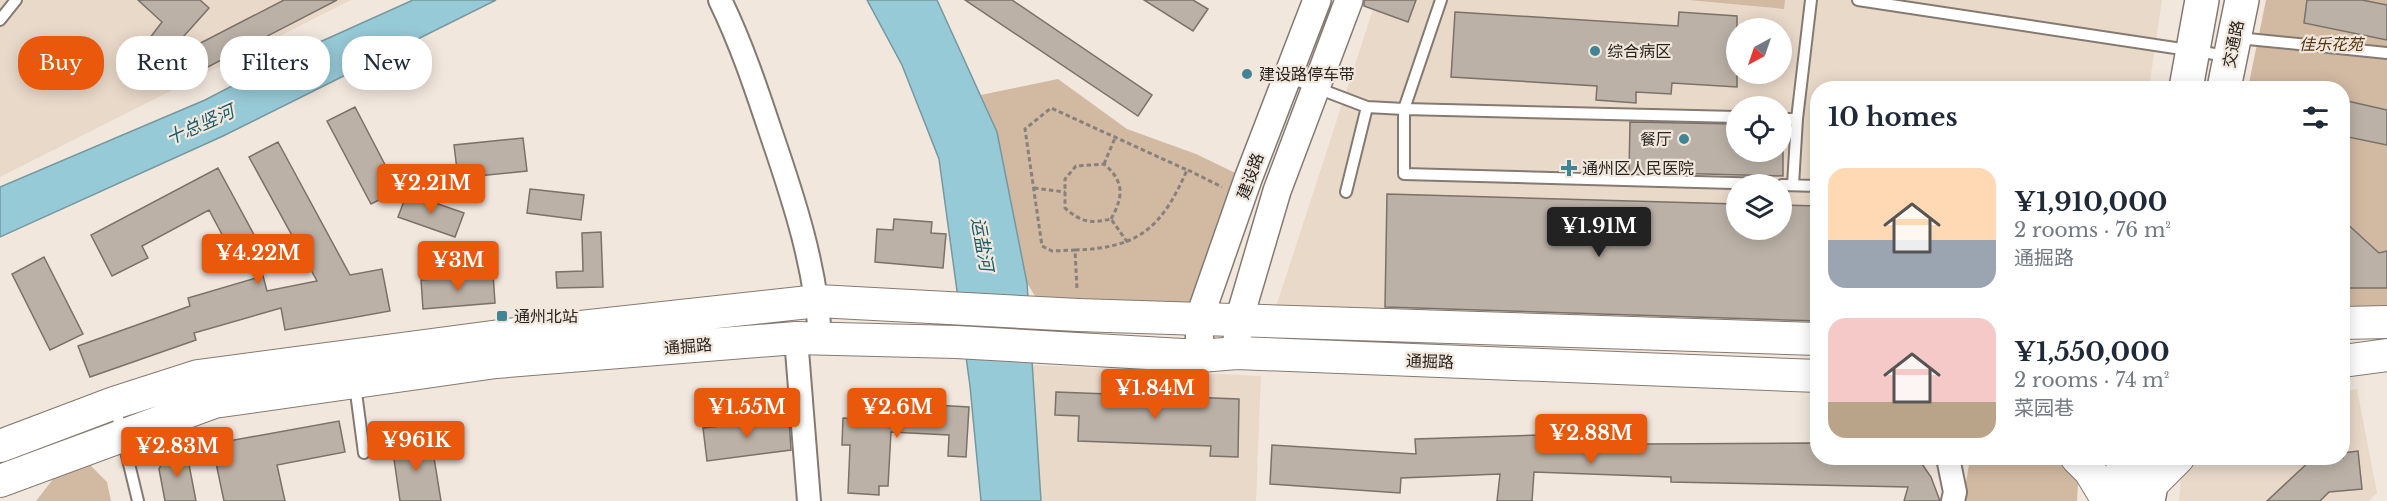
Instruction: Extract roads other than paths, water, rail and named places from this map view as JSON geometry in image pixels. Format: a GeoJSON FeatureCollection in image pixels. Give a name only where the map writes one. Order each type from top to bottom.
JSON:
{"type":"FeatureCollection","features":[{"type":"Feature","properties":{"kind":"main road"},"geometry":{"type":"LineString","coordinates":[[2187,81],[2202,0]]}},
{"type":"Feature","properties":{"kind":"main road","name":"交通路"},"geometry":{"type":"LineString","coordinates":[[2225,81],[2242,0]]}},
{"type":"Feature","properties":{"kind":"main road","name":"通掘路"},"geometry":{"type":"LineString","coordinates":[[0,446],[114,403],[198,376],[507,335],[818,301],[1199,319]]}},
{"type":"Feature","properties":{"kind":"main road"},"geometry":{"type":"LineString","coordinates":[[1199,319],[1810,339]]}},
{"type":"Feature","properties":{"kind":"main road"},"geometry":{"type":"LineString","coordinates":[[2350,323],[2387,322]]}},
{"type":"Feature","properties":{"kind":"main road","name":"通掘路"},"geometry":{"type":"LineString","coordinates":[[0,481],[121,434],[214,402],[496,362],[808,338],[956,342],[1042,349],[1200,356],[1237,353],[1810,376]]}},
{"type":"Feature","properties":{"kind":"main road"},"geometry":{"type":"LineString","coordinates":[[2350,360],[2387,355]]}},
{"type":"Feature","properties":{"kind":"main road"},"geometry":{"type":"LineString","coordinates":[[2084,465],[2108,501]]}},
{"type":"Feature","properties":{"kind":"main road"},"geometry":{"type":"LineString","coordinates":[[2118,501],[2123,465]]}},
{"type":"Feature","properties":{"kind":"main road"},"geometry":{"type":"LineString","coordinates":[[2152,481],[2170,465]]}},
{"type":"Feature","properties":{"kind":"street"},"geometry":{"type":"LineString","coordinates":[[720,0],[741,43],[793,196],[818,301],[808,338],[809,501]]}},
{"type":"Feature","properties":{"kind":"street","name":"建设路"},"geometry":{"type":"LineString","coordinates":[[1200,356],[1199,319],[1242,197],[1317,0]]}},
{"type":"Feature","properties":{"kind":"street","name":"建设路"},"geometry":{"type":"LineString","coordinates":[[1237,353],[1239,320],[1277,191],[1349,0]]}},
{"type":"Feature","properties":{"kind":"street"},"geometry":{"type":"LineString","coordinates":[[1949,465],[1955,492],[1953,501]]}},
{"type":"Feature","properties":{"kind":"lane"},"geometry":{"type":"LineString","coordinates":[[0,20],[16,0]]}},
{"type":"Feature","properties":{"kind":"lane"},"geometry":{"type":"LineString","coordinates":[[1441,0],[1404,109],[1404,174],[1726,183]]}},
{"type":"Feature","properties":{"kind":"lane"},"geometry":{"type":"LineString","coordinates":[[1790,174],[1811,0]]}},
{"type":"Feature","properties":{"kind":"lane"},"geometry":{"type":"LineString","coordinates":[[1858,0],[2231,47],[2387,53]]}},
{"type":"Feature","properties":{"kind":"lane"},"geometry":{"type":"LineString","coordinates":[[1287,77],[1367,107],[1726,117]]}},
{"type":"Feature","properties":{"kind":"lane"},"geometry":{"type":"LineString","coordinates":[[1346,192],[1367,107]]}},
{"type":"Feature","properties":{"kind":"lane"},"geometry":{"type":"LineString","coordinates":[[1792,119],[1797,119]]}},
{"type":"Feature","properties":{"kind":"lane"},"geometry":{"type":"LineString","coordinates":[[1792,185],[1810,186]]}},
{"type":"Feature","properties":{"kind":"lane"},"geometry":{"type":"LineString","coordinates":[[354,382],[364,453]]}},
{"type":"Feature","properties":{"kind":"lane"},"geometry":{"type":"LineString","coordinates":[[114,403],[138,501]]}},
{"type":"Feature","properties":{"kind":"water"},"geometry":{"type":"Polygon","coordinates":[[[413,0],[496,0],[424,36],[342,36],[342,77],[330,83],[330,37],[413,0]]]}},
{"type":"Feature","properties":{"kind":"water","name":"运盐河"},"geometry":{"type":"Polygon","coordinates":[[[867,0],[937,0],[997,132],[1027,283],[1041,501],[981,501],[970,386],[939,159],[902,65],[867,0]]]}},
{"type":"Feature","properties":{"kind":"water","name":"十总竖河"},"geometry":{"type":"Polygon","coordinates":[[[224,90],[315,90],[223,136],[0,237],[0,187],[224,90]]]}},
{"type":"Feature","properties":{"kind":"place","name":"综合病区"},"geometry":{"type":"Point","coordinates":[1595,51]}},
{"type":"Feature","properties":{"kind":"place","name":"建设路停车带"},"geometry":{"type":"Point","coordinates":[1247,74]}},
{"type":"Feature","properties":{"kind":"place","name":"餐厅"},"geometry":{"type":"Point","coordinates":[1684,139]}},
{"type":"Feature","properties":{"kind":"place","name":"通州区人民医院"},"geometry":{"type":"Point","coordinates":[1569,168]}},
{"type":"Feature","properties":{"kind":"place","name":"通州北站"},"geometry":{"type":"Point","coordinates":[502,316]}},
{"type":"Feature","properties":{"kind":"park label","name":"佳乐花苑"},"geometry":{"type":"Point","coordinates":[2331,44]}}]}
